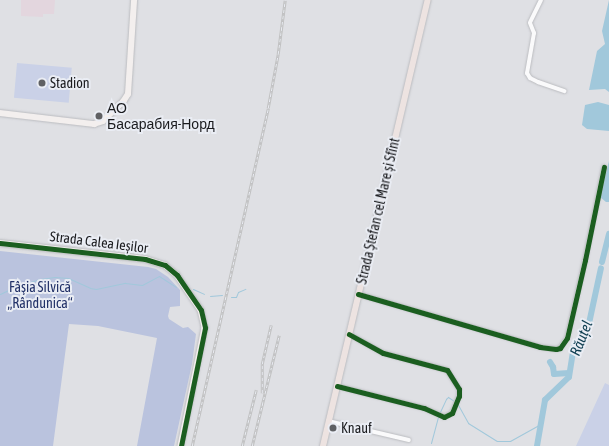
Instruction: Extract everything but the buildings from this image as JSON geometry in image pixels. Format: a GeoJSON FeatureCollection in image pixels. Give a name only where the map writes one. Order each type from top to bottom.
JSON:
{"type":"FeatureCollection","features":[{"type":"Feature","properties":{"kind":"main road","name":"Strada Ștefan cel Mare și Sfînt"},"geometry":{"type":"LineString","coordinates":[[323,446],[428,0]]}},
{"type":"Feature","properties":{"kind":"street"},"geometry":{"type":"LineString","coordinates":[[0,113],[94,124],[103,121],[123,102],[128,94],[134,0]]}},
{"type":"Feature","properties":{"kind":"street"},"geometry":{"type":"LineString","coordinates":[[541,0],[530,23],[534,33],[527,73],[530,78],[538,82],[564,91]]}},
{"type":"Feature","properties":{"kind":"street"},"geometry":{"type":"LineString","coordinates":[[358,294],[540,347],[560,348],[568,334],[604,167]]}},
{"type":"Feature","properties":{"kind":"street","name":"Strada Calea Ieșilor"},"geometry":{"type":"LineString","coordinates":[[0,242],[141,258],[165,265],[177,275],[201,310],[205,328],[181,446]]}},
{"type":"Feature","properties":{"kind":"street"},"geometry":{"type":"LineString","coordinates":[[337,386],[424,408],[444,417],[449,416],[453,410],[460,392],[447,370],[383,353],[349,334]]}},
{"type":"Feature","properties":{"kind":"street"},"geometry":{"type":"LineString","coordinates":[[328,420],[408,440]]}},
{"type":"Feature","properties":{"kind":"shaded area"},"geometry":{"type":"Polygon","coordinates":[[[21,0],[55,0],[54,14],[43,14],[43,17],[21,16],[21,0]]]}},
{"type":"Feature","properties":{"kind":"shaded area"},"geometry":{"type":"Polygon","coordinates":[[[609,0],[609,92],[605,89],[589,90],[597,51],[605,44],[602,31],[609,0]]]}},
{"type":"Feature","properties":{"kind":"shaded area","name":"Stadion"},"geometry":{"type":"Polygon","coordinates":[[[17,63],[72,68],[69,103],[14,98],[17,63]]]}},
{"type":"Feature","properties":{"kind":"shaded area"},"geometry":{"type":"Polygon","coordinates":[[[598,102],[609,105],[609,131],[587,129],[582,125],[585,105],[598,102]]]}},
{"type":"Feature","properties":{"kind":"shaded area"},"geometry":{"type":"Polygon","coordinates":[[[609,161],[609,202],[606,202],[600,197],[609,161]]]}},
{"type":"Feature","properties":{"kind":"shaded area"},"geometry":{"type":"Polygon","coordinates":[[[605,383],[609,385],[609,446],[576,446],[605,383]]]}},
{"type":"Feature","properties":{"kind":"green space","name":"Fâşia Silvică „Rândunica“"},"geometry":{"type":"Polygon","coordinates":[[[0,251],[148,267],[156,269],[168,277],[180,290],[180,306],[170,307],[168,316],[169,319],[183,328],[188,327],[196,334],[192,364],[174,446],[137,446],[157,338],[98,326],[69,324],[53,446],[0,446],[0,251]]]}},
{"type":"Feature","properties":{"kind":"waterway","name":"Răuțel"},"geometry":{"type":"LineString","coordinates":[[602,262],[609,234]]}},
{"type":"Feature","properties":{"kind":"waterway","name":"Răuțel"},"geometry":{"type":"LineString","coordinates":[[537,446],[545,400],[569,377],[574,347],[588,328],[601,268]]}},
{"type":"Feature","properties":{"kind":"waterway"},"geometry":{"type":"LineString","coordinates":[[0,294],[15,287],[40,279],[55,277],[68,278],[90,288],[96,289],[125,283],[142,285],[159,276],[176,287]]}},
{"type":"Feature","properties":{"kind":"waterway"},"geometry":{"type":"LineString","coordinates":[[193,289],[204,294]]}},
{"type":"Feature","properties":{"kind":"waterway"},"geometry":{"type":"LineString","coordinates":[[231,297],[236,297],[238,292],[245,289]]}},
{"type":"Feature","properties":{"kind":"waterway"},"geometry":{"type":"LineString","coordinates":[[210,296],[222,295]]}},
{"type":"Feature","properties":{"kind":"waterway"},"geometry":{"type":"LineString","coordinates":[[550,362],[553,367],[554,374],[569,373]]}},
{"type":"Feature","properties":{"kind":"waterway"},"geometry":{"type":"LineString","coordinates":[[439,414],[448,397],[454,401]]}},
{"type":"Feature","properties":{"kind":"waterway"},"geometry":{"type":"LineString","coordinates":[[457,403],[468,423],[497,441],[510,441],[542,423]]}},
{"type":"Feature","properties":{"kind":"waterway"},"geometry":{"type":"LineString","coordinates":[[431,443],[438,417]]}},
{"type":"Feature","properties":{"kind":"railway"},"geometry":{"type":"LineString","coordinates":[[192,446],[268,108],[278,54],[285,0]]}},
{"type":"Feature","properties":{"kind":"railway"},"geometry":{"type":"LineString","coordinates":[[262,393],[262,364],[271,325]]}},
{"type":"Feature","properties":{"kind":"railway"},"geometry":{"type":"LineString","coordinates":[[252,446],[279,335]]}},
{"type":"Feature","properties":{"kind":"railway"},"geometry":{"type":"LineString","coordinates":[[242,446],[256,390]]}},
{"type":"Feature","properties":{"kind":"cycle path"},"geometry":{"type":"LineString","coordinates":[[358,294],[540,347],[560,348],[567,338],[604,167]]}},
{"type":"Feature","properties":{"kind":"cycle path"},"geometry":{"type":"LineString","coordinates":[[0,243],[145,259],[165,265],[177,275],[201,310],[205,328],[181,446]]}},
{"type":"Feature","properties":{"kind":"cycle path"},"geometry":{"type":"LineString","coordinates":[[337,386],[424,408],[444,417],[452,413],[459,396],[459,389],[447,370],[383,353],[349,334]]}},
{"type":"Feature","properties":{"kind":"place","name":"Stadion"},"geometry":{"type":"Point","coordinates":[42,83]}},
{"type":"Feature","properties":{"kind":"place","name":"АО Басарабия-Норд"},"geometry":{"type":"Point","coordinates":[99,116]}},
{"type":"Feature","properties":{"kind":"place","name":"Knauf"},"geometry":{"type":"Point","coordinates":[333,428]}}]}
